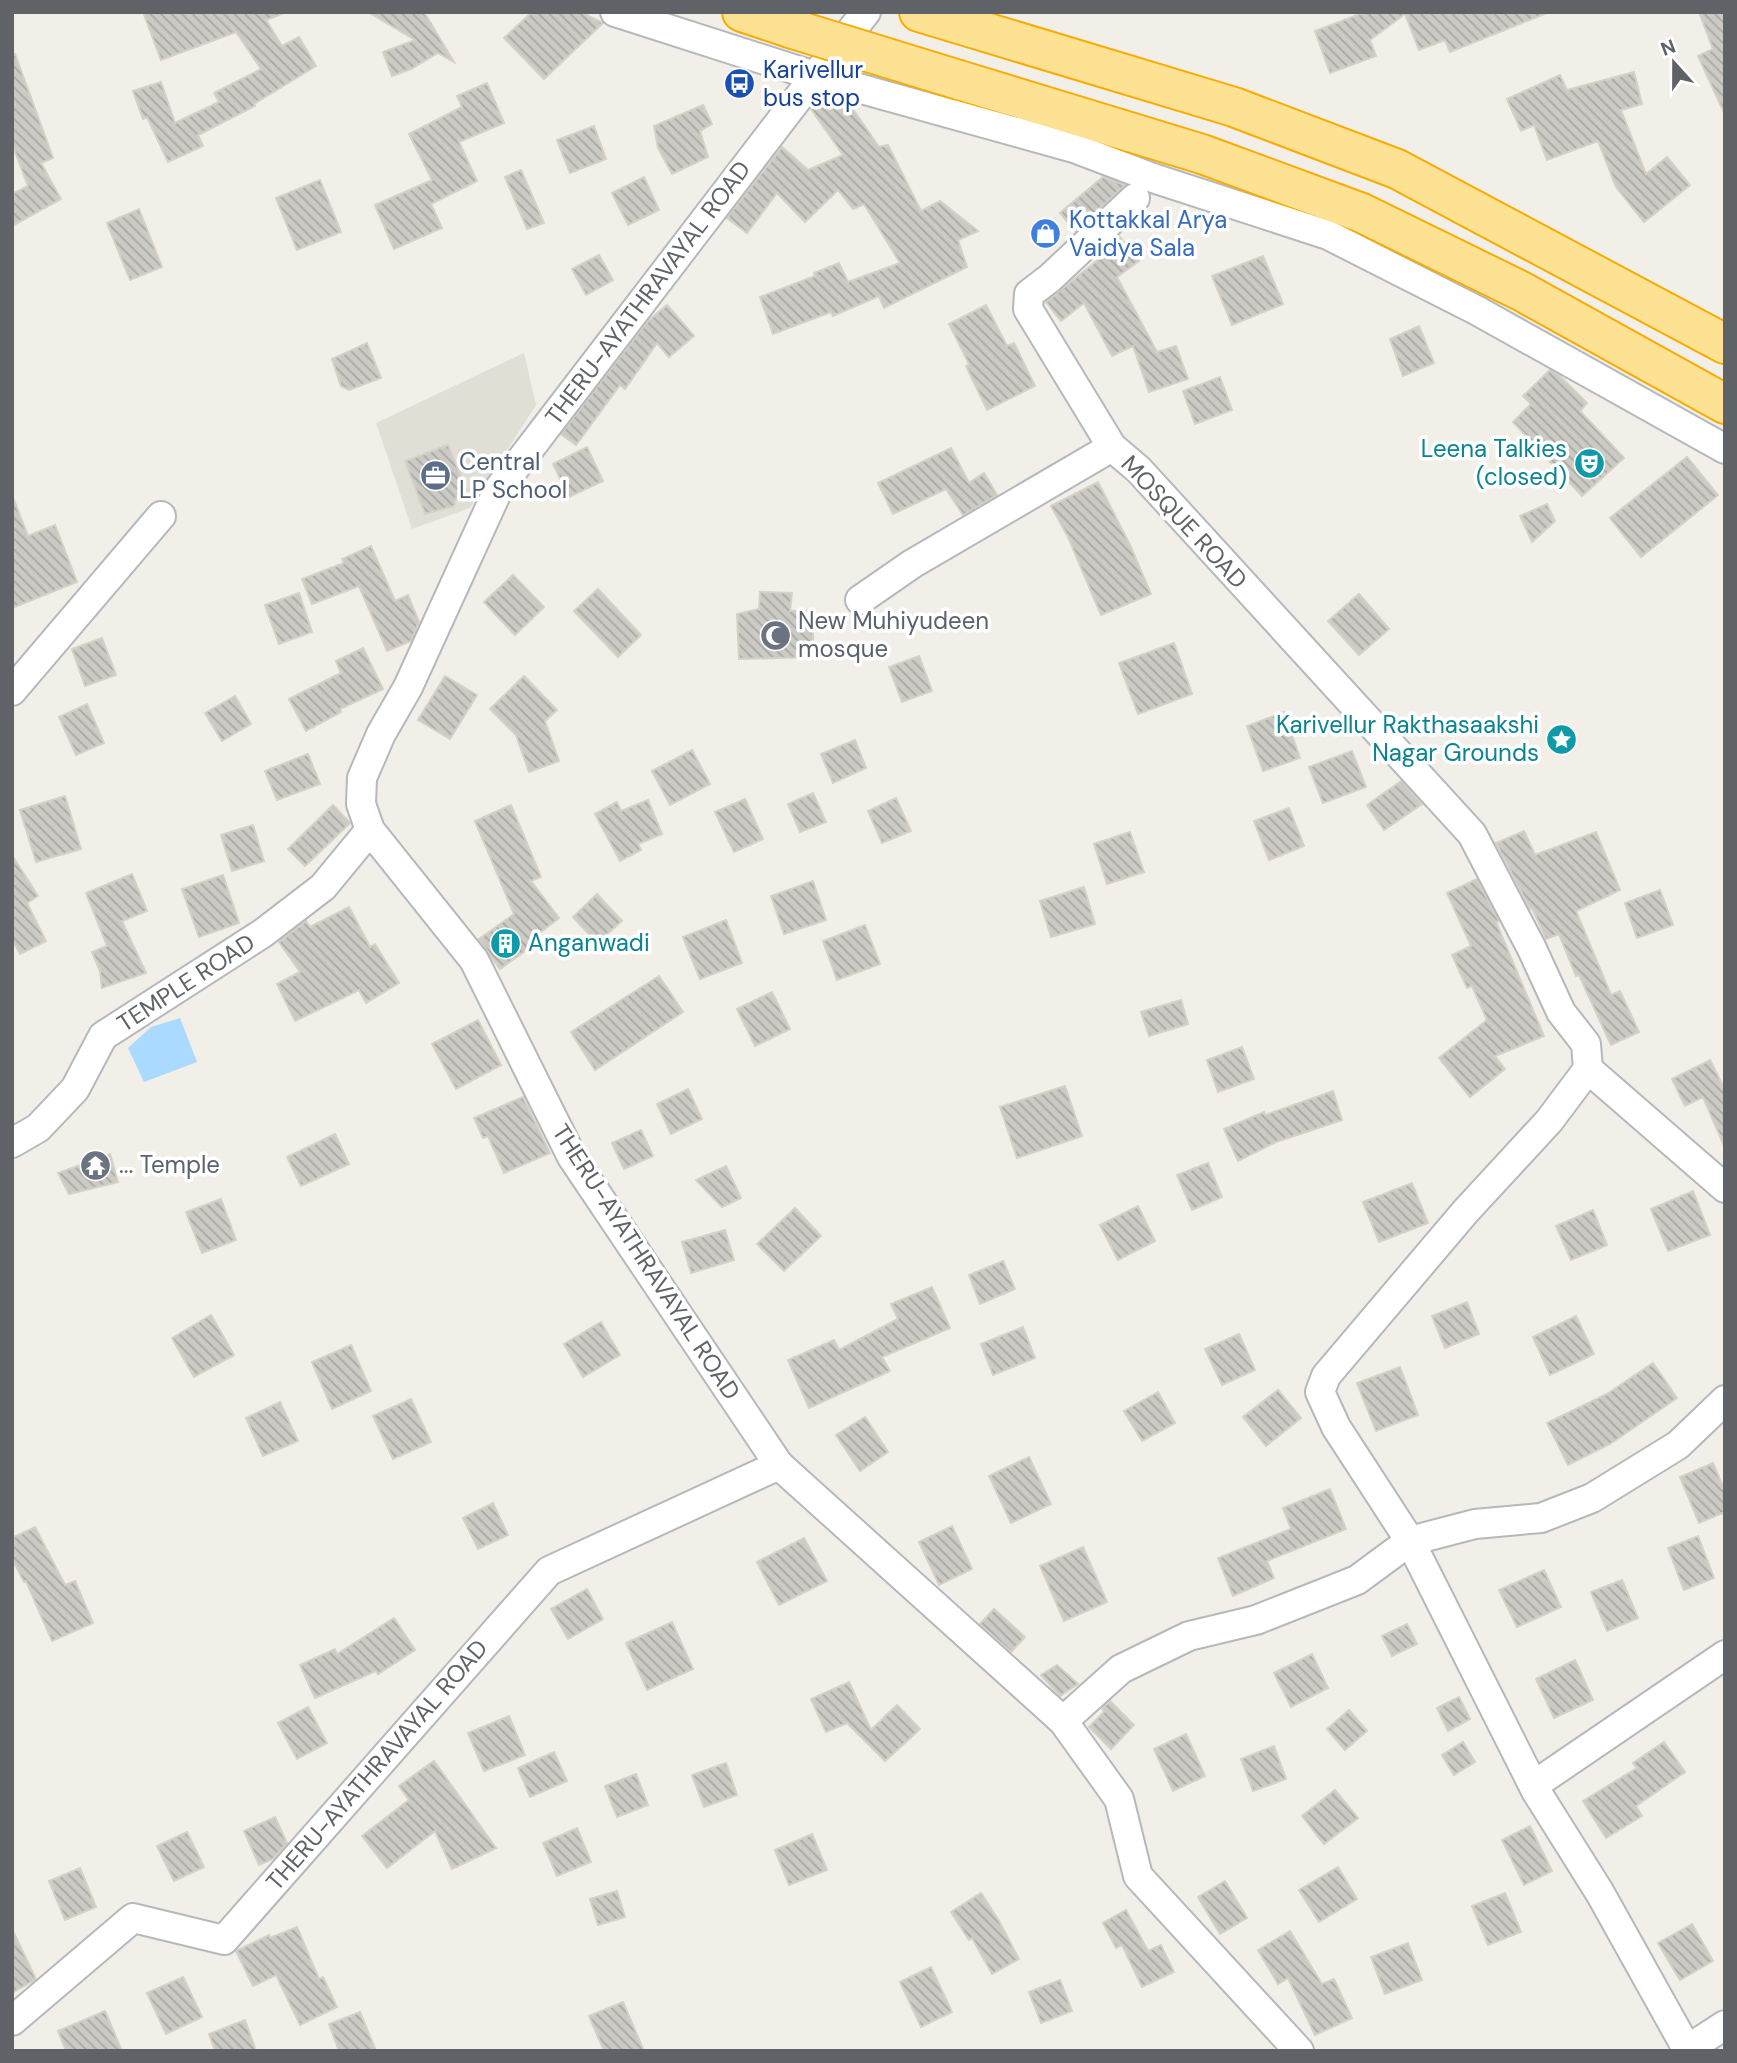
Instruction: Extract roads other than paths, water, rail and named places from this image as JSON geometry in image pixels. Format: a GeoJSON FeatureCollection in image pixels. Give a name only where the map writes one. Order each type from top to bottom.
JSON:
{"type":"FeatureCollection","features":[{"type":"Feature","properties":{"kind":"highway"},"geometry":{"type":"LineString","coordinates":[[742,12],[1202,154],[1362,213],[1523,292],[1725,404]]}},
{"type":"Feature","properties":{"kind":"highway"},"geometry":{"type":"LineString","coordinates":[[919,12],[1234,107],[1397,169],[1725,344]]}},
{"type":"Feature","properties":{"kind":"street"},"geometry":{"type":"LineString","coordinates":[[615,12],[815,76],[1074,148],[1153,178],[1328,235],[1476,310],[1725,449]]}},
{"type":"Feature","properties":{"kind":"street","name":"THERU-AYATHRAVAYAL ROAD"},"geometry":{"type":"LineString","coordinates":[[12,2021],[133,1918],[224,1940],[549,1571],[779,1465],[572,1157],[474,960],[370,830],[361,804],[362,778],[381,734],[408,687],[498,490],[866,12]]}},
{"type":"Feature","properties":{"kind":"street","name":"MOSQUE ROAD"},"geometry":{"type":"LineString","coordinates":[[1135,198],[1050,278],[1029,293],[1028,309],[1112,447],[1139,471],[1472,834],[1526,937],[1561,1012],[1586,1044],[1588,1069]]}},
{"type":"Feature","properties":{"kind":"street"},"geometry":{"type":"LineString","coordinates":[[860,600],[912,564],[1112,447]]}},
{"type":"Feature","properties":{"kind":"street"},"geometry":{"type":"LineString","coordinates":[[12,691],[161,516]]}},
{"type":"Feature","properties":{"kind":"street","name":"TEMPLE ROAD"},"geometry":{"type":"LineString","coordinates":[[12,1143],[38,1128],[75,1089],[103,1037],[251,940],[313,895],[323,887],[370,830]]}},
{"type":"Feature","properties":{"kind":"street"},"geometry":{"type":"LineString","coordinates":[[1725,1188],[1588,1069],[1549,1121],[1465,1212],[1326,1376],[1320,1392],[1336,1427],[1409,1541],[1534,1785],[1600,1893],[1686,2050],[1725,2025]]}},
{"type":"Feature","properties":{"kind":"street"},"geometry":{"type":"LineString","coordinates":[[1063,1721],[1121,1670],[1189,1636],[1256,1620],[1357,1580],[1409,1541],[1475,1524],[1541,1518],[1592,1498],[1678,1445],[1725,1400]]}},
{"type":"Feature","properties":{"kind":"street"},"geometry":{"type":"LineString","coordinates":[[779,1465],[1063,1721],[1119,1799],[1138,1876],[1299,2051]]}},
{"type":"Feature","properties":{"kind":"street"},"geometry":{"type":"LineString","coordinates":[[1534,1785],[1725,1655]]}},
{"type":"Feature","properties":{"kind":"water"},"geometry":{"type":"Polygon","coordinates":[[[180,1018],[197,1062],[144,1082],[128,1048],[151,1027],[180,1018]]]}},
{"type":"Feature","properties":{"kind":"place","name":"Karivellur bus stop"},"geometry":{"type":"Point","coordinates":[740,84]}},
{"type":"Feature","properties":{"kind":"place","name":"Kottakkal Arya Vaidya Sala"},"geometry":{"type":"Point","coordinates":[1046,234]}},
{"type":"Feature","properties":{"kind":"place","name":"Leena Talkies (closed)"},"geometry":{"type":"Point","coordinates":[1590,463]}},
{"type":"Feature","properties":{"kind":"place","name":"Central LP School"},"geometry":{"type":"Point","coordinates":[436,476]}},
{"type":"Feature","properties":{"kind":"place","name":"New Muhiyudeen mosque"},"geometry":{"type":"Point","coordinates":[775,635]}},
{"type":"Feature","properties":{"kind":"place","name":"Karivellur Rakthasaakshi Nagar Grounds"},"geometry":{"type":"Point","coordinates":[1562,739]}},
{"type":"Feature","properties":{"kind":"place","name":"Anganwadi"},"geometry":{"type":"Point","coordinates":[505,943]}},
{"type":"Feature","properties":{"kind":"place","name":"... Temple"},"geometry":{"type":"Point","coordinates":[96,1165]}}]}
